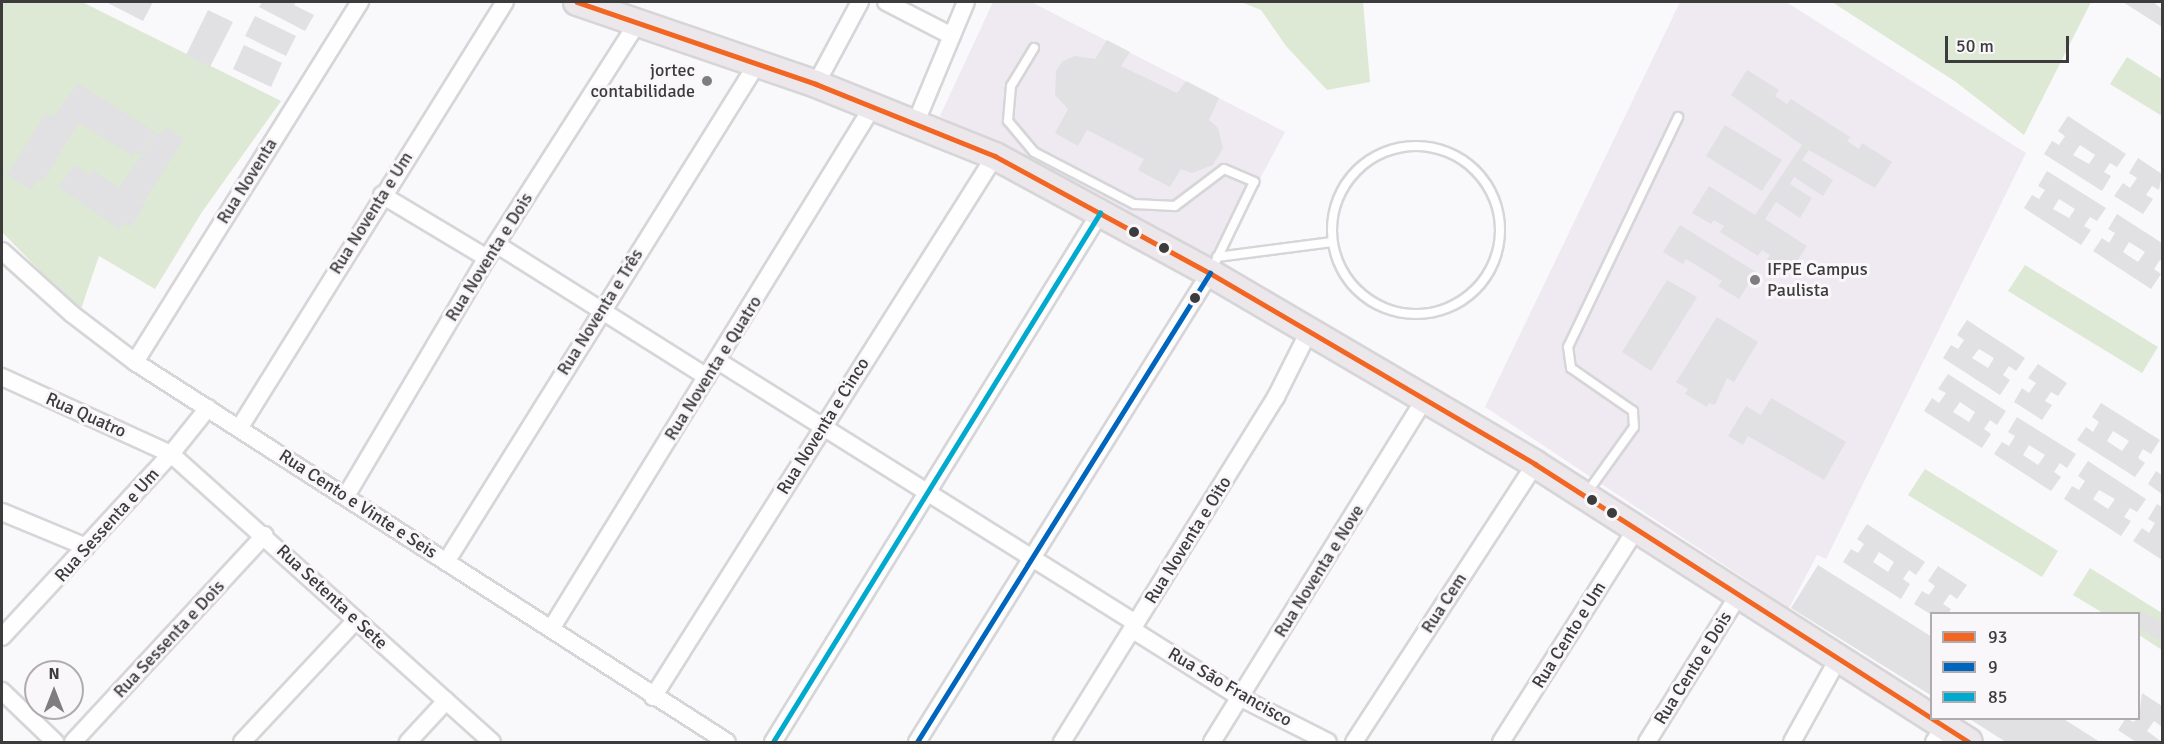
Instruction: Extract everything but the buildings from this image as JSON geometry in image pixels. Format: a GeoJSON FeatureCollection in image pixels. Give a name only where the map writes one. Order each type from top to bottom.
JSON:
{"type":"FeatureCollection","features":[{"type":"Feature","properties":{"kind":"main road"},"geometry":{"type":"LineString","coordinates":[[577,2],[816,84],[916,122],[995,156],[1100,213],[1214,265],[1308,333],[1425,399],[1637,528],[1838,659],[1939,734],[1969,742]]}},
{"type":"Feature","properties":{"kind":"street","name":"Rua Noventa"},"geometry":{"type":"LineString","coordinates":[[135,362],[360,2]]}},
{"type":"Feature","properties":{"kind":"street","name":"Rua Noventa e Um"},"geometry":{"type":"LineString","coordinates":[[240,427],[382,195],[505,2]]}},
{"type":"Feature","properties":{"kind":"street"},"geometry":{"type":"LineString","coordinates":[[816,84],[860,2]]}},
{"type":"Feature","properties":{"kind":"street"},"geometry":{"type":"LineString","coordinates":[[886,2],[952,36]]}},
{"type":"Feature","properties":{"kind":"street"},"geometry":{"type":"LineString","coordinates":[[916,122],[966,2]]}},
{"type":"Feature","properties":{"kind":"street","name":"Rua Noventa e Dois"},"geometry":{"type":"LineString","coordinates":[[346,496],[491,251],[638,22]]}},
{"type":"Feature","properties":{"kind":"street","name":"Rua Noventa e Três"},"geometry":{"type":"LineString","coordinates":[[446,562],[599,312],[757,64]]}},
{"type":"Feature","properties":{"kind":"street","name":"Rua Noventa e Quatro"},"geometry":{"type":"LineString","coordinates":[[551,629],[718,362],[873,106]]}},
{"type":"Feature","properties":{"kind":"street","name":"Rua Noventa e Cinco"},"geometry":{"type":"LineString","coordinates":[[653,697],[995,156]]}},
{"type":"Feature","properties":{"kind":"street"},"geometry":{"type":"LineString","coordinates":[[382,195],[491,251],[707,377]]}},
{"type":"Feature","properties":{"kind":"street"},"geometry":{"type":"LineString","coordinates":[[773,742],[929,494],[1100,213]]}},
{"type":"Feature","properties":{"kind":"street","name":"Rua Cento e Vinte e Seis"},"geometry":{"type":"LineString","coordinates":[[2,251],[72,314],[135,362],[240,427],[653,697],[727,742]]}},
{"type":"Feature","properties":{"kind":"street"},"geometry":{"type":"LineString","coordinates":[[917,742],[1214,265]]}},
{"type":"Feature","properties":{"kind":"street","name":"Rua Noventa e Oito"},"geometry":{"type":"LineString","coordinates":[[1062,742],[1276,397],[1308,333]]}},
{"type":"Feature","properties":{"kind":"street","name":"Rua São Francisco"},"geometry":{"type":"LineString","coordinates":[[718,362],[1032,558],[1241,698],[1329,742]]}},
{"type":"Feature","properties":{"kind":"street","name":"Rua Quatro"},"geometry":{"type":"LineString","coordinates":[[2,377],[171,454]]}},
{"type":"Feature","properties":{"kind":"street","name":"Rua Noventa e Nove"},"geometry":{"type":"LineString","coordinates":[[1212,742],[1425,399]]}},
{"type":"Feature","properties":{"kind":"street","name":"Rua Sessenta e Um"},"geometry":{"type":"LineString","coordinates":[[2,637],[171,454],[208,408]]}},
{"type":"Feature","properties":{"kind":"street","name":"Rua Setenta e Sete"},"geometry":{"type":"LineString","coordinates":[[171,454],[265,535],[492,742]]}},
{"type":"Feature","properties":{"kind":"street","name":"Rua Cem"},"geometry":{"type":"LineString","coordinates":[[1354,742],[1534,464]]}},
{"type":"Feature","properties":{"kind":"street"},"geometry":{"type":"LineString","coordinates":[[2,512],[86,547]]}},
{"type":"Feature","properties":{"kind":"street","name":"Rua Cento e Um"},"geometry":{"type":"LineString","coordinates":[[1501,742],[1637,528]]}},
{"type":"Feature","properties":{"kind":"street","name":"Rua Sessenta e Dois"},"geometry":{"type":"LineString","coordinates":[[73,742],[265,535]]}},
{"type":"Feature","properties":{"kind":"street","name":"Rua Cento e Dois"},"geometry":{"type":"LineString","coordinates":[[1647,742],[1739,594]]}},
{"type":"Feature","properties":{"kind":"street"},"geometry":{"type":"LineString","coordinates":[[242,742],[356,620]]}},
{"type":"Feature","properties":{"kind":"street"},"geometry":{"type":"LineString","coordinates":[[1792,742],[1838,659]]}},
{"type":"Feature","properties":{"kind":"street"},"geometry":{"type":"LineString","coordinates":[[2,691],[55,742]]}},
{"type":"Feature","properties":{"kind":"street"},"geometry":{"type":"LineString","coordinates":[[408,742],[446,701]]}},
{"type":"Feature","properties":{"kind":"lane"},"geometry":{"type":"LineString","coordinates":[[1034,48],[1011,86],[1008,121],[1034,152],[1134,204],[1175,206],[1224,168],[1254,182],[1214,265]]}},
{"type":"Feature","properties":{"kind":"lane"},"geometry":{"type":"LineString","coordinates":[[1585,496],[1634,427],[1633,411],[1571,368],[1568,347],[1678,117]]}},
{"type":"Feature","properties":{"kind":"lane"},"geometry":{"type":"LineString","coordinates":[[1413,146],[1441,149],[1466,162],[1486,182],[1498,208],[1500,235],[1490,269],[1480,285],[1459,302],[1433,312],[1406,313],[1379,306],[1351,283],[1341,268],[1332,242],[1333,214],[1343,187],[1361,166],[1394,149],[1413,146]]}},
{"type":"Feature","properties":{"kind":"lane"},"geometry":{"type":"LineString","coordinates":[[1214,265],[1332,242]]}},
{"type":"Feature","properties":{"kind":"shaded area"},"geometry":{"type":"Polygon","coordinates":[[[993,2],[1031,2],[1285,132],[1215,263],[940,116],[993,2]]]}},
{"type":"Feature","properties":{"kind":"shaded area","name":"IFPE Campus Paulista"},"geometry":{"type":"Polygon","coordinates":[[[1680,2],[1786,2],[2026,153],[1826,559],[1817,555],[1789,608],[1485,407],[1680,2]]]}},
{"type":"Feature","properties":{"kind":"green space"},"geometry":{"type":"Polygon","coordinates":[[[2,2],[82,2],[281,101],[202,212],[155,289],[99,256],[80,312],[2,232],[2,2]]]}},
{"type":"Feature","properties":{"kind":"green space"},"geometry":{"type":"Polygon","coordinates":[[[1241,2],[1363,2],[1370,82],[1327,90],[1286,46],[1261,10],[1241,2]]]}},
{"type":"Feature","properties":{"kind":"green space"},"geometry":{"type":"Polygon","coordinates":[[[1832,2],[2091,2],[2024,135],[1956,82],[1832,2]]]}},
{"type":"Feature","properties":{"kind":"green space"},"geometry":{"type":"Polygon","coordinates":[[[2127,57],[2162,79],[2162,116],[2110,84],[2127,57]]]}},
{"type":"Feature","properties":{"kind":"green space"},"geometry":{"type":"Polygon","coordinates":[[[2025,265],[2158,347],[2142,373],[2008,291],[2025,265]]]}},
{"type":"Feature","properties":{"kind":"green space"},"geometry":{"type":"Polygon","coordinates":[[[1925,469],[2058,551],[2042,577],[1908,495],[1925,469]]]}},
{"type":"Feature","properties":{"kind":"green space"},"geometry":{"type":"Polygon","coordinates":[[[2090,568],[2162,613],[2162,650],[2140,636],[2140,612],[2101,612],[2073,595],[2090,568]]]}},
{"type":"Feature","properties":{"kind":"transit line","name":"93"},"geometry":{"type":"LineString","coordinates":[[577,2],[816,84],[995,156],[1210,273],[1535,464],[1930,717]]}},
{"type":"Feature","properties":{"kind":"transit line","name":"85"},"geometry":{"type":"LineString","coordinates":[[773,742],[1100,213]]}},
{"type":"Feature","properties":{"kind":"transit line","name":"9"},"geometry":{"type":"LineString","coordinates":[[917,742],[1210,273]]}},
{"type":"Feature","properties":{"kind":"transit line","name":"93"},"geometry":{"type":"LineString","coordinates":[[1935,720],[1969,742]]}},
{"type":"Feature","properties":{"kind":"place","name":"jortec contabilidade"},"geometry":{"type":"Point","coordinates":[707,81]}},
{"type":"Feature","properties":{"kind":"place","name":"IFPE Campus Paulista"},"geometry":{"type":"Point","coordinates":[1755,280]}}]}
